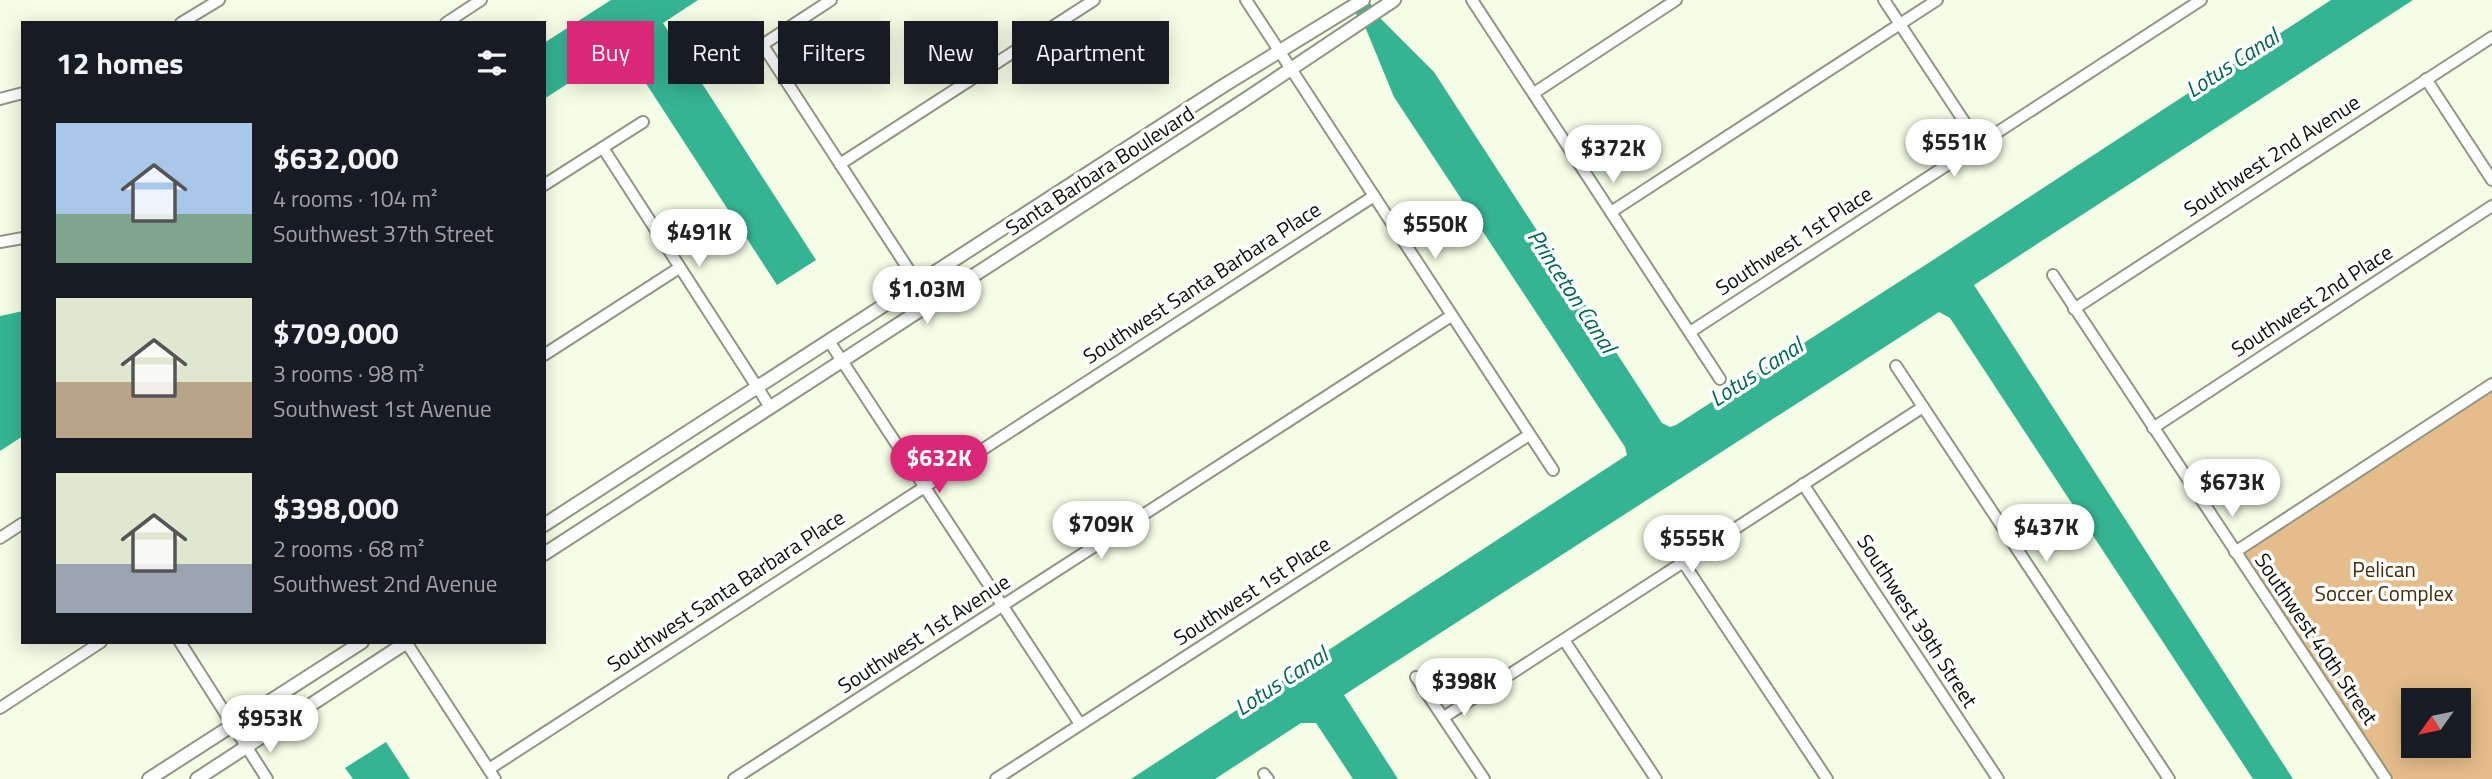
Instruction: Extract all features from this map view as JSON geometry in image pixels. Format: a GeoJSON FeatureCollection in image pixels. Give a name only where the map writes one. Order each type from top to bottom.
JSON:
{"type":"FeatureCollection","features":[{"type":"Feature","properties":{"kind":"main road","name":"Santa Barbara Boulevard"},"geometry":{"type":"LineString","coordinates":[[546,524],[1087,174],[1363,0]]}},
{"type":"Feature","properties":{"kind":"main road","name":"Santa Barbara Boulevard"},"geometry":{"type":"LineString","coordinates":[[546,553],[1100,194],[1389,3]]}},
{"type":"Feature","properties":{"kind":"main road"},"geometry":{"type":"LineString","coordinates":[[1087,174],[1100,194]]}},
{"type":"Feature","properties":{"kind":"main road"},"geometry":{"type":"LineString","coordinates":[[574,507],[587,526]]}},
{"type":"Feature","properties":{"kind":"main road"},"geometry":{"type":"LineString","coordinates":[[149,779],[359,644]]}},
{"type":"Feature","properties":{"kind":"main road"},"geometry":{"type":"LineString","coordinates":[[197,779],[404,644]]}},
{"type":"Feature","properties":{"kind":"street"},"geometry":{"type":"LineString","coordinates":[[184,21],[219,0]]}},
{"type":"Feature","properties":{"kind":"street"},"geometry":{"type":"LineString","coordinates":[[449,21],[481,0]]}},
{"type":"Feature","properties":{"kind":"street"},"geometry":{"type":"LineString","coordinates":[[764,43],[831,0]]}},
{"type":"Feature","properties":{"kind":"street"},"geometry":{"type":"LineString","coordinates":[[840,164],[1094,0]]}},
{"type":"Feature","properties":{"kind":"street"},"geometry":{"type":"LineString","coordinates":[[1247,0],[1553,470]]}},
{"type":"Feature","properties":{"kind":"street"},"geometry":{"type":"LineString","coordinates":[[1472,0],[1720,379]]}},
{"type":"Feature","properties":{"kind":"street"},"geometry":{"type":"LineString","coordinates":[[1534,93],[1676,0]]}},
{"type":"Feature","properties":{"kind":"street"},"geometry":{"type":"LineString","coordinates":[[1884,0],[1979,144]]}},
{"type":"Feature","properties":{"kind":"street"},"geometry":{"type":"LineString","coordinates":[[1611,212],[1937,0]]}},
{"type":"Feature","properties":{"kind":"street","name":"Southwest 1st Place"},"geometry":{"type":"LineString","coordinates":[[1689,332],[2200,0]]}},
{"type":"Feature","properties":{"kind":"street","name":"Southwest 2nd Avenue"},"geometry":{"type":"LineString","coordinates":[[2074,309],[2492,37]]}},
{"type":"Feature","properties":{"kind":"street"},"geometry":{"type":"LineString","coordinates":[[764,47],[931,304]]}},
{"type":"Feature","properties":{"kind":"street"},"geometry":{"type":"LineString","coordinates":[[2426,79],[2492,180]]}},
{"type":"Feature","properties":{"kind":"street"},"geometry":{"type":"LineString","coordinates":[[0,99],[21,94]]}},
{"type":"Feature","properties":{"kind":"street"},"geometry":{"type":"LineString","coordinates":[[546,184],[643,122]]}},
{"type":"Feature","properties":{"kind":"street"},"geometry":{"type":"LineString","coordinates":[[603,148],[771,407]]}},
{"type":"Feature","properties":{"kind":"street","name":"Southwest Santa Barbara Place"},"geometry":{"type":"LineString","coordinates":[[489,769],[1374,196]]}},
{"type":"Feature","properties":{"kind":"street","name":"Southwest 2nd Place"},"geometry":{"type":"LineString","coordinates":[[2153,428],[2492,206]]}},
{"type":"Feature","properties":{"kind":"street"},"geometry":{"type":"LineString","coordinates":[[0,242],[21,239]]}},
{"type":"Feature","properties":{"kind":"street"},"geometry":{"type":"LineString","coordinates":[[546,354],[679,268]]}},
{"type":"Feature","properties":{"kind":"street","name":"Southwest 40th Street"},"geometry":{"type":"LineString","coordinates":[[2053,275],[2386,779]]}},
{"type":"Feature","properties":{"kind":"street","name":"Southwest 1st Avenue"},"geometry":{"type":"LineString","coordinates":[[734,779],[1451,316]]}},
{"type":"Feature","properties":{"kind":"street"},"geometry":{"type":"LineString","coordinates":[[829,341],[1080,724]]}},
{"type":"Feature","properties":{"kind":"street"},"geometry":{"type":"LineString","coordinates":[[1896,366],[2169,779]]}},
{"type":"Feature","properties":{"kind":"street"},"geometry":{"type":"LineString","coordinates":[[2235,552],[2492,384]]}},
{"type":"Feature","properties":{"kind":"street"},"geometry":{"type":"LineString","coordinates":[[1444,717],[1923,407]]}},
{"type":"Feature","properties":{"kind":"street","name":"Southwest 1st Place"},"geometry":{"type":"LineString","coordinates":[[996,779],[1529,435]]}},
{"type":"Feature","properties":{"kind":"street","name":"Southwest 39th Street"},"geometry":{"type":"LineString","coordinates":[[1803,484],[1998,779]]}},
{"type":"Feature","properties":{"kind":"street"},"geometry":{"type":"LineString","coordinates":[[0,538],[21,524]]}},
{"type":"Feature","properties":{"kind":"street"},"geometry":{"type":"LineString","coordinates":[[1683,562],[1827,779]]}},
{"type":"Feature","properties":{"kind":"street"},"geometry":{"type":"LineString","coordinates":[[1564,640],[1656,779]]}},
{"type":"Feature","properties":{"kind":"street"},"geometry":{"type":"LineString","coordinates":[[0,708],[98,644]]}},
{"type":"Feature","properties":{"kind":"street"},"geometry":{"type":"LineString","coordinates":[[181,644],[267,779]]}},
{"type":"Feature","properties":{"kind":"street"},"geometry":{"type":"LineString","coordinates":[[408,644],[495,779]]}},
{"type":"Feature","properties":{"kind":"street"},"geometry":{"type":"LineString","coordinates":[[1416,677],[1484,779]]}},
{"type":"Feature","properties":{"kind":"green space","name":"Pelican Soccer Complex"},"geometry":{"type":"Polygon","coordinates":[[[2492,384],[2492,779],[2386,779],[2235,552],[2492,384]]]}},
{"type":"Feature","properties":{"kind":"water"},"geometry":{"type":"Polygon","coordinates":[[[611,0],[698,0],[663,23],[668,31],[668,84],[702,84],[816,260],[777,285],[646,84],[654,84],[654,21],[578,21],[611,0]]]}},
{"type":"Feature","properties":{"kind":"water","name":"Princeton Canal"},"geometry":{"type":"Polygon","coordinates":[[[1347,0],[1368,0],[1380,18],[1434,72],[1662,423],[1670,427],[1930,262],[2331,0],[2413,0],[1974,285],[2293,779],[2253,779],[1950,318],[1939,312],[1344,695],[1398,779],[1353,779],[1316,723],[1301,723],[1215,779],[1131,779],[1627,455],[1625,447],[1394,97],[1366,29],[1347,0]]]}},
{"type":"Feature","properties":{"kind":"water"},"geometry":{"type":"Polygon","coordinates":[[[567,28],[567,84],[546,98],[546,42],[567,28]]]}},
{"type":"Feature","properties":{"kind":"water"},"geometry":{"type":"Polygon","coordinates":[[[21,311],[21,437],[0,451],[0,316],[21,311]]]}},
{"type":"Feature","properties":{"kind":"water"},"geometry":{"type":"Polygon","coordinates":[[[386,742],[410,779],[353,779],[345,768],[386,742]]]}},
{"type":"Feature","properties":{"kind":"water label","name":"Lotus Canal"},"geometry":{"type":"Point","coordinates":[2232,63]}},
{"type":"Feature","properties":{"kind":"water label","name":"Lotus Canal"},"geometry":{"type":"Point","coordinates":[1756,372]}},
{"type":"Feature","properties":{"kind":"water label","name":"Lotus Canal"},"geometry":{"type":"Point","coordinates":[1281,681]}}]}
